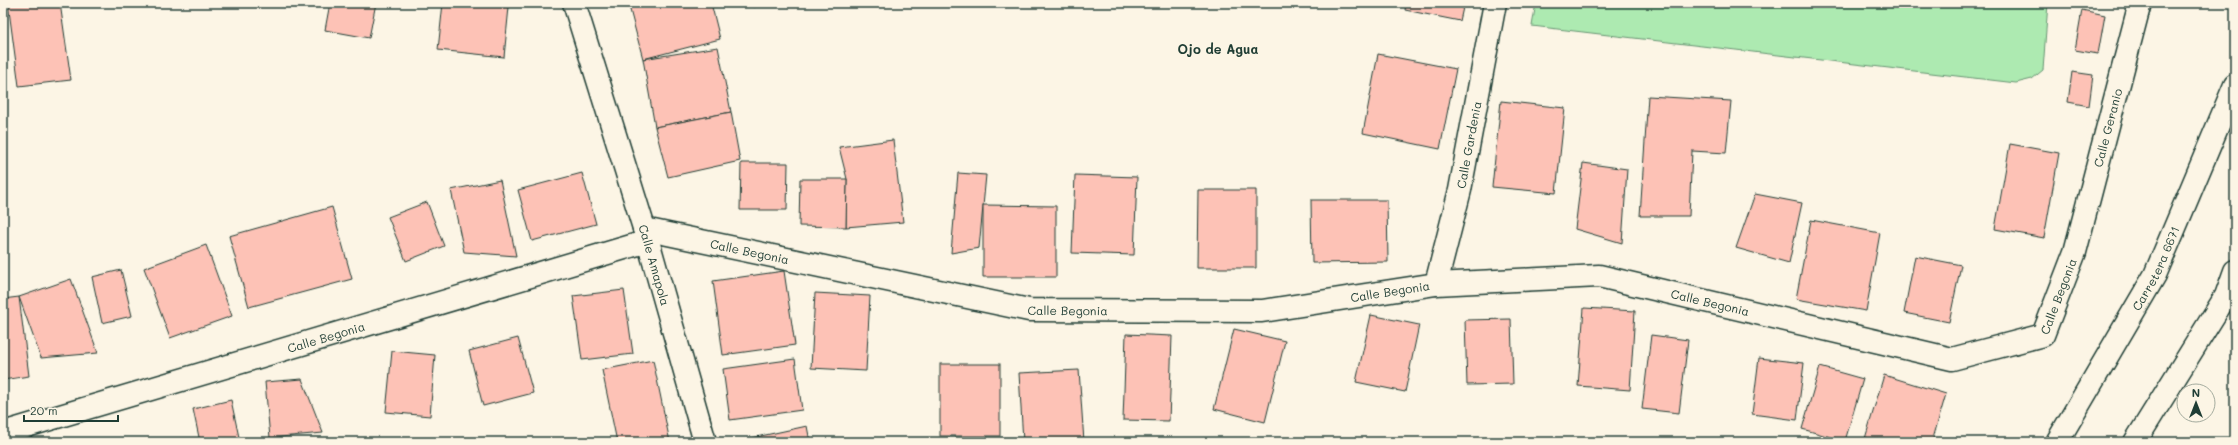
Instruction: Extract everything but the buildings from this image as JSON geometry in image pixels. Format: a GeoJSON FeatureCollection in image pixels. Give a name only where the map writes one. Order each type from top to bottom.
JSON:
{"type":"FeatureCollection","features":[{"type":"Feature","properties":{"kind":"street","name":"Calle Amapola"},"geometry":{"type":"LineString","coordinates":[[574,3],[646,235],[705,442]]}},
{"type":"Feature","properties":{"kind":"street","name":"Calle Gardenia"},"geometry":{"type":"LineString","coordinates":[[1436,284],[1460,190],[1494,3]]}},
{"type":"Feature","properties":{"kind":"street","name":"Calle Geranio"},"geometry":{"type":"LineString","coordinates":[[2075,252],[2140,3]]}},
{"type":"Feature","properties":{"kind":"street","name":"Carretera 6671"},"geometry":{"type":"LineString","coordinates":[[2057,442],[2155,274],[2235,85]]}},
{"type":"Feature","properties":{"kind":"street","name":"Calle Begonia"},"geometry":{"type":"LineString","coordinates":[[3,433],[646,235],[1029,310],[1262,311],[1436,284],[1599,276],[1952,359],[2043,335],[2075,252]]}},
{"type":"Feature","properties":{"kind":"street"},"geometry":{"type":"LineString","coordinates":[[2135,442],[2226,296],[2235,271]]}},
{"type":"Feature","properties":{"kind":"green space"},"geometry":{"type":"Polygon","coordinates":[[[1536,3],[2048,3],[2043,70],[2032,79],[2016,83],[1532,26],[1536,3]]]}},
{"type":"Feature","properties":{"kind":"district","name":"Ojo de Agua"},"geometry":{"type":"Point","coordinates":[1218,48]}}]}
